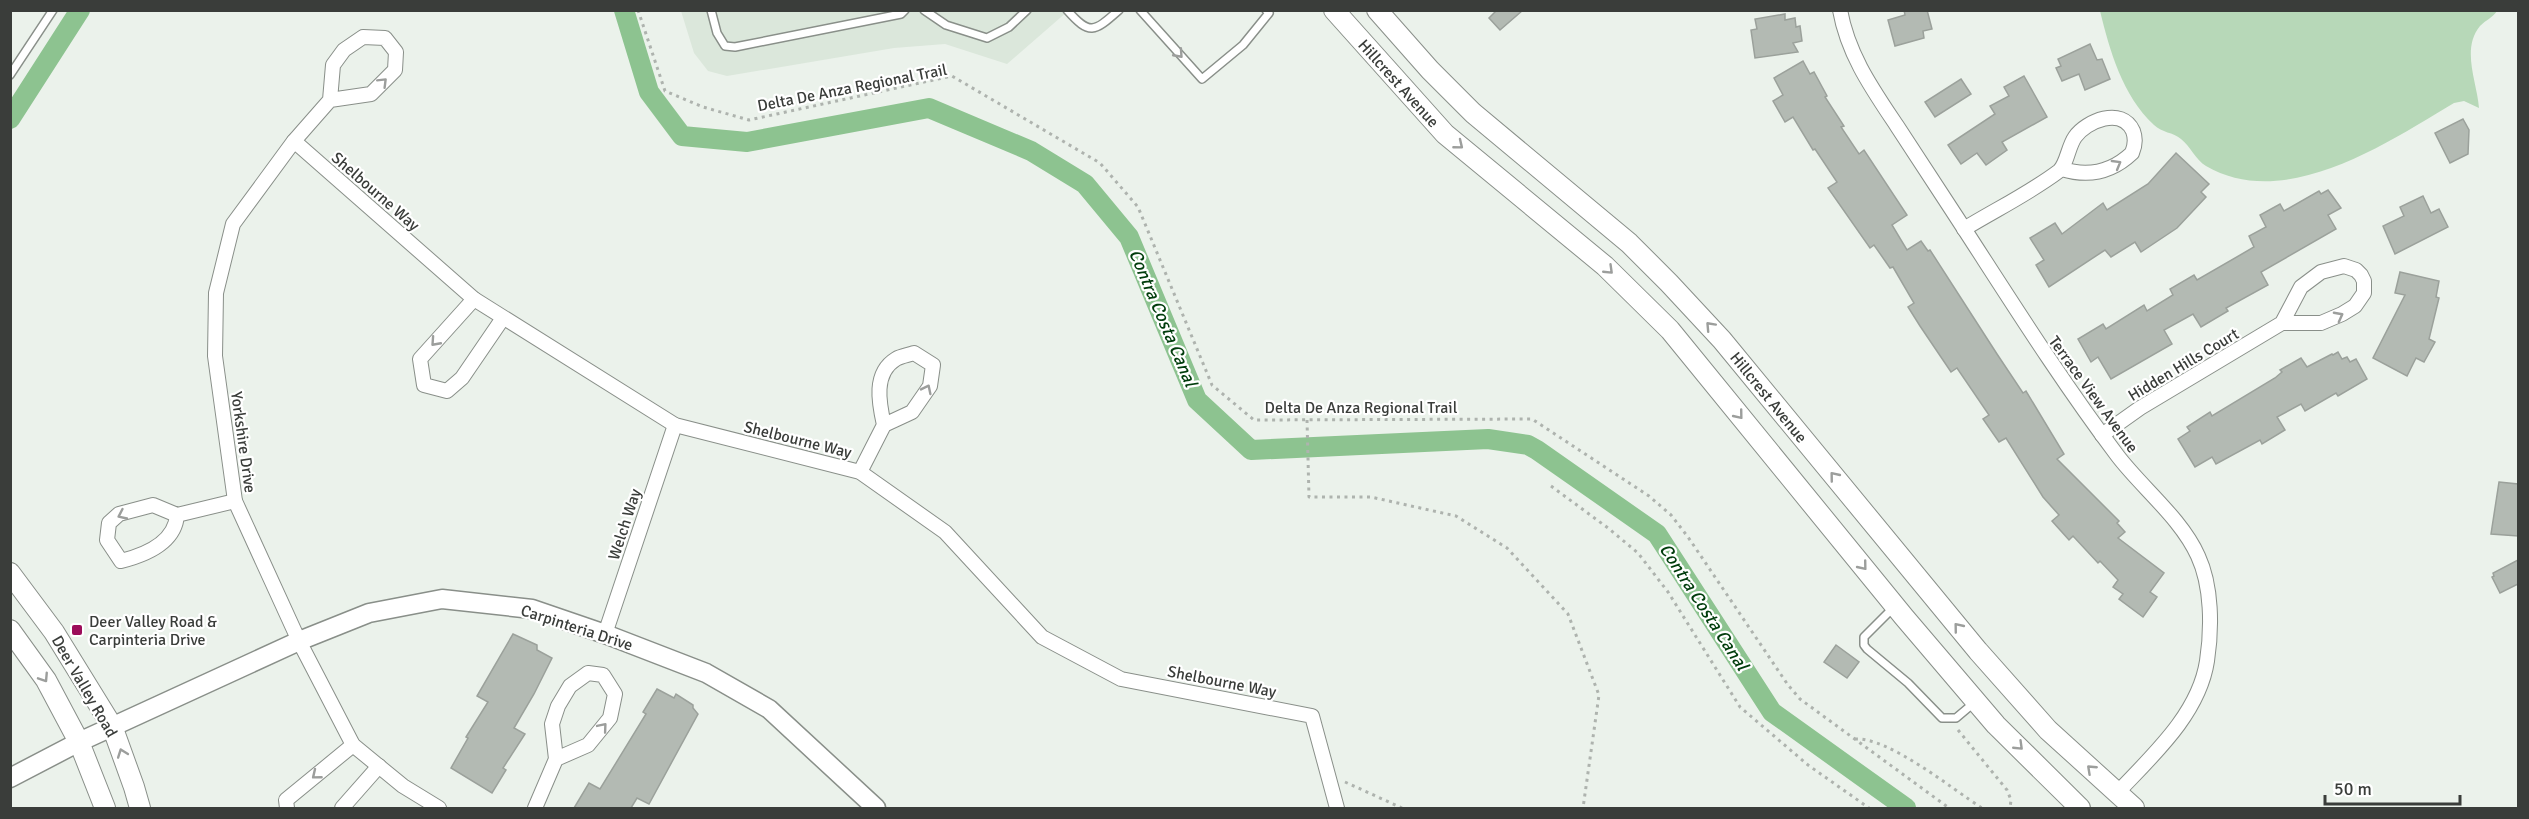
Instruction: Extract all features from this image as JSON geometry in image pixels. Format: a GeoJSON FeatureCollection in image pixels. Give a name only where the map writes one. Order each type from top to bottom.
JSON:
{"type":"FeatureCollection","features":[{"type":"Feature","properties":{"kind":"main road","name":"Hillcrest Avenue"},"geometry":{"type":"LineString","coordinates":[[1334,10],[1444,134],[1605,266],[1670,330],[1895,606],[1996,725],[2080,808]]}},
{"type":"Feature","properties":{"kind":"main road","name":"Hillcrest Avenue"},"geometry":{"type":"LineString","coordinates":[[1377,10],[1430,70],[1473,113],[1629,243],[1669,283],[1722,340],[1978,651],[2048,730],[2134,808]]}},
{"type":"Feature","properties":{"kind":"main road","name":"Deer Valley Road"},"geometry":{"type":"LineString","coordinates":[[10,573],[54,632],[112,726],[140,808]]}},
{"type":"Feature","properties":{"kind":"main road","name":"Deer Valley Road"},"geometry":{"type":"LineString","coordinates":[[10,630],[46,680],[79,742],[105,808]]}},
{"type":"Feature","properties":{"kind":"street","name":"Terrace View Avenue"},"geometry":{"type":"LineString","coordinates":[[1840,10],[1849,44],[1862,72],[2030,332],[2134,477],[2187,536],[2198,555],[2205,574],[2210,616],[2207,662],[2197,692],[2173,731],[2117,793]]}},
{"type":"Feature","properties":{"kind":"street"},"geometry":{"type":"LineString","coordinates":[[363,37],[385,38],[396,52],[395,70],[371,94],[330,100],[333,65],[344,50],[363,37]]}},
{"type":"Feature","properties":{"kind":"street","name":"Yorkshire Drive"},"geometry":{"type":"LineString","coordinates":[[330,100],[294,141],[233,224],[216,293],[215,356],[235,501],[299,641],[353,745],[403,786],[439,808]]}},
{"type":"Feature","properties":{"kind":"street"},"geometry":{"type":"LineString","coordinates":[[1964,229],[2062,169],[2076,136],[2102,119],[2122,120],[2134,132],[2132,153],[2110,168],[2091,174],[2062,169]]}},
{"type":"Feature","properties":{"kind":"street","name":"Shelbourne Way"},"geometry":{"type":"LineString","coordinates":[[294,141],[474,299],[675,425],[860,472],[945,532],[1042,637],[1121,679],[1312,716],[1328,773]]}},
{"type":"Feature","properties":{"kind":"street"},"geometry":{"type":"LineString","coordinates":[[2344,266],[2356,270],[2361,275],[2364,281],[2364,293],[2355,306],[2349,310],[2321,323],[2282,323],[2301,287],[2321,272],[2344,266]]}},
{"type":"Feature","properties":{"kind":"street"},"geometry":{"type":"LineString","coordinates":[[474,299],[420,358],[424,385],[447,391],[462,378],[503,318]]}},
{"type":"Feature","properties":{"kind":"street","name":"Hidden Hills Court"},"geometry":{"type":"LineString","coordinates":[[2102,435],[2146,405],[2282,323]]}},
{"type":"Feature","properties":{"kind":"street"},"geometry":{"type":"LineString","coordinates":[[860,472],[884,425],[912,412],[930,386],[933,365],[914,353],[895,359],[882,376],[878,399],[884,425]]}},
{"type":"Feature","properties":{"kind":"street","name":"Welch Way"},"geometry":{"type":"LineString","coordinates":[[605,634],[675,425]]}},
{"type":"Feature","properties":{"kind":"street"},"geometry":{"type":"LineString","coordinates":[[177,515],[176,528],[164,541],[145,555],[121,561],[107,540],[109,523],[120,514],[153,505],[177,515],[235,501]]}},
{"type":"Feature","properties":{"kind":"street","name":"Carpinteria Drive"},"geometry":{"type":"LineString","coordinates":[[10,778],[112,726],[299,641],[369,613],[442,599],[531,609],[605,634],[706,673],[769,709],[876,808]]}},
{"type":"Feature","properties":{"kind":"street"},"geometry":{"type":"LineString","coordinates":[[535,808],[556,759],[552,724],[558,706],[570,686],[588,673],[603,675],[615,694],[610,718],[588,745],[556,759]]}},
{"type":"Feature","properties":{"kind":"street"},"geometry":{"type":"LineString","coordinates":[[288,808],[286,800],[353,745]]}},
{"type":"Feature","properties":{"kind":"street"},"geometry":{"type":"LineString","coordinates":[[342,808],[380,766]]}},
{"type":"Feature","properties":{"kind":"street"},"geometry":{"type":"LineString","coordinates":[[1328,773],[1337,808]]}},
{"type":"Feature","properties":{"kind":"lane"},"geometry":{"type":"LineString","coordinates":[[10,75],[53,10]]}},
{"type":"Feature","properties":{"kind":"lane"},"geometry":{"type":"LineString","coordinates":[[711,10],[717,33],[725,46],[735,47],[901,14],[905,10]]}},
{"type":"Feature","properties":{"kind":"lane"},"geometry":{"type":"LineString","coordinates":[[924,10],[946,25],[987,38],[1009,27],[1026,10]]}},
{"type":"Feature","properties":{"kind":"lane"},"geometry":{"type":"LineString","coordinates":[[1067,10],[1081,26],[1089,29],[1098,27],[1119,10]]}},
{"type":"Feature","properties":{"kind":"lane"},"geometry":{"type":"LineString","coordinates":[[1140,10],[1202,80],[1244,45],[1268,12]]}},
{"type":"Feature","properties":{"kind":"lane"},"geometry":{"type":"LineString","coordinates":[[1895,606],[1867,632],[1863,640],[1867,649],[1908,683],[1942,718],[1956,718],[1976,701]]}},
{"type":"Feature","properties":{"kind":"path","name":"Delta De Anza Regional Trail"},"geometry":{"type":"LineString","coordinates":[[638,10],[665,91],[703,107],[749,120],[952,76],[1100,163],[1138,207],[1212,385],[1254,420],[1532,419],[1649,496],[1671,516],[1688,537],[1788,685],[1807,705],[1949,808]]}},
{"type":"Feature","properties":{"kind":"path"},"geometry":{"type":"LineString","coordinates":[[1307,420],[1309,497],[1371,497],[1456,516],[1507,548],[1568,614],[1599,695],[1583,808]]}},
{"type":"Feature","properties":{"kind":"path"},"geometry":{"type":"LineString","coordinates":[[1551,486],[1638,553],[1668,592],[1740,707],[1808,765],[1869,808]]}},
{"type":"Feature","properties":{"kind":"path"},"geometry":{"type":"LineString","coordinates":[[1961,724],[1956,729],[2007,790],[2011,800],[2010,808]]}},
{"type":"Feature","properties":{"kind":"path"},"geometry":{"type":"LineString","coordinates":[[1853,739],[1875,741],[1898,752],[1982,808]]}},
{"type":"Feature","properties":{"kind":"path"},"geometry":{"type":"LineString","coordinates":[[1328,773],[1402,808]]}},
{"type":"Feature","properties":{"kind":"shaded area"},"geometry":{"type":"Polygon","coordinates":[[[681,11],[1068,11],[1007,64],[945,44],[894,48],[727,76],[708,71],[694,53],[681,11]]]}},
{"type":"Feature","properties":{"kind":"green space"},"geometry":{"type":"Polygon","coordinates":[[[2100,10],[2497,11],[2480,26],[2474,35],[2472,45],[2472,66],[2479,108],[2464,101],[2454,103],[2367,153],[2334,167],[2302,177],[2269,181],[2237,178],[2206,166],[2181,139],[2154,125],[2133,100],[2125,86],[2113,57],[2100,10]]]}},
{"type":"Feature","properties":{"kind":"building"},"geometry":{"type":"Polygon","coordinates":[[[1497,10],[1523,10],[1500,30],[1489,18],[1497,10]]]}},
{"type":"Feature","properties":{"kind":"building"},"geometry":{"type":"Polygon","coordinates":[[[1904,10],[1927,10],[1932,29],[1923,31],[1924,38],[1895,46],[1888,20],[1905,15],[1904,10]]]}},
{"type":"Feature","properties":{"kind":"building"},"geometry":{"type":"Polygon","coordinates":[[[1785,14],[1785,20],[1795,18],[1796,27],[1800,26],[1802,41],[1793,43],[1798,52],[1755,58],[1751,30],[1757,29],[1755,19],[1785,14]]]}},
{"type":"Feature","properties":{"kind":"building"},"geometry":{"type":"Polygon","coordinates":[[[2090,44],[2097,60],[2102,59],[2110,79],[2085,90],[2079,74],[2062,81],[2056,68],[2061,66],[2058,59],[2090,44]]]}},
{"type":"Feature","properties":{"kind":"building"},"geometry":{"type":"Polygon","coordinates":[[[1803,61],[1810,74],[1814,72],[1827,96],[1825,97],[1844,126],[1841,127],[1859,154],[1864,150],[1907,215],[1892,225],[1907,250],[1921,241],[1928,251],[1930,250],[2023,393],[2026,391],[2064,454],[2057,459],[2119,521],[2117,523],[2125,532],[2118,538],[2164,573],[2150,592],[2157,597],[2143,617],[2119,599],[2123,594],[2113,587],[2118,580],[2100,561],[2098,563],[2073,536],[2069,540],[2052,521],[2059,515],[2043,497],[2006,438],[1999,442],[1983,419],[1989,415],[1957,368],[1951,372],[1920,326],[1908,307],[1914,303],[1893,267],[1890,268],[1874,245],[1870,248],[1828,188],[1837,182],[1815,149],[1813,150],[1793,117],[1785,122],[1773,101],[1783,95],[1774,78],[1803,61]]]}},
{"type":"Feature","properties":{"kind":"building"},"geometry":{"type":"Polygon","coordinates":[[[2024,76],[2047,117],[2002,142],[2007,150],[1986,165],[1977,153],[1961,164],[1948,145],[1995,114],[1990,106],[2009,96],[2004,87],[2024,76]]]}},
{"type":"Feature","properties":{"kind":"building"},"geometry":{"type":"Polygon","coordinates":[[[1961,79],[1971,94],[1935,117],[1925,102],[1961,79]]]}},
{"type":"Feature","properties":{"kind":"building"},"geometry":{"type":"Polygon","coordinates":[[[2463,119],[2469,130],[2468,154],[2450,163],[2435,133],[2463,119]]]}},
{"type":"Feature","properties":{"kind":"building"},"geometry":{"type":"Polygon","coordinates":[[[2176,153],[2209,184],[2201,192],[2206,197],[2177,228],[2141,252],[2135,242],[2111,257],[2105,250],[2049,287],[2036,265],[2044,260],[2030,238],[2055,223],[2062,234],[2103,203],[2107,210],[2148,184],[2176,153]]]}},
{"type":"Feature","properties":{"kind":"building"},"geometry":{"type":"Polygon","coordinates":[[[2328,190],[2341,208],[2328,215],[2336,229],[2261,272],[2268,285],[2226,308],[2228,311],[2201,327],[2193,314],[2164,330],[2172,344],[2111,379],[2098,357],[2091,362],[2078,339],[2103,324],[2106,329],[2144,305],[2147,311],[2173,295],[2170,289],[2194,275],[2197,280],[2254,247],[2249,236],[2266,227],[2260,215],[2280,204],[2284,211],[2319,191],[2321,194],[2328,190]]]}},
{"type":"Feature","properties":{"kind":"building"},"geometry":{"type":"Polygon","coordinates":[[[2423,196],[2431,213],[2439,209],[2448,227],[2395,254],[2383,226],[2404,216],[2400,207],[2423,196]]]}},
{"type":"Feature","properties":{"kind":"building"},"geometry":{"type":"Polygon","coordinates":[[[2400,272],[2439,281],[2436,297],[2439,298],[2429,339],[2435,342],[2424,362],[2416,358],[2407,376],[2373,358],[2405,295],[2395,293],[2400,272]]]}},
{"type":"Feature","properties":{"kind":"building"},"geometry":{"type":"Polygon","coordinates":[[[2338,352],[2342,359],[2347,357],[2350,362],[2356,359],[2367,379],[2338,396],[2336,393],[2305,411],[2301,404],[2277,417],[2285,430],[2262,444],[2260,440],[2216,464],[2212,457],[2195,467],[2178,439],[2190,431],[2187,427],[2210,412],[2212,416],[2275,378],[2282,372],[2280,370],[2301,358],[2307,367],[2338,352]]]}},
{"type":"Feature","properties":{"kind":"building"},"geometry":{"type":"Polygon","coordinates":[[[2499,482],[2518,484],[2518,536],[2491,534],[2499,482]]]}},
{"type":"Feature","properties":{"kind":"building"},"geometry":{"type":"Polygon","coordinates":[[[2518,560],[2518,584],[2500,593],[2492,577],[2493,573],[2518,560]]]}},
{"type":"Feature","properties":{"kind":"building"},"geometry":{"type":"Polygon","coordinates":[[[513,634],[537,645],[537,650],[552,658],[514,728],[525,734],[503,768],[506,770],[492,793],[451,768],[468,738],[466,737],[488,702],[477,696],[513,634]]]}},
{"type":"Feature","properties":{"kind":"building"},"geometry":{"type":"Polygon","coordinates":[[[1836,645],[1859,662],[1847,678],[1824,662],[1836,645]]]}},
{"type":"Feature","properties":{"kind":"building"},"geometry":{"type":"Polygon","coordinates":[[[657,689],[674,698],[676,694],[693,705],[698,714],[649,804],[637,798],[631,808],[574,808],[589,783],[600,789],[646,714],[643,712],[657,689]]]}},
{"type":"Feature","properties":{"kind":"waterway","name":"Contra Costa Canal"},"geometry":{"type":"LineString","coordinates":[[10,119],[80,10]]}},
{"type":"Feature","properties":{"kind":"waterway","name":"Contra Costa Canal"},"geometry":{"type":"LineString","coordinates":[[624,10],[649,92],[682,136],[747,142],[929,108],[1031,151],[1085,184],[1129,237],[1197,400],[1251,450],[1488,439],[1528,445],[1537,450],[1657,534],[1772,712],[1906,808]]}},
{"type":"Feature","properties":{"kind":"place","name":"Deer Valley Road & Carpinteria Drive"},"geometry":{"type":"Point","coordinates":[77,630]}}]}
